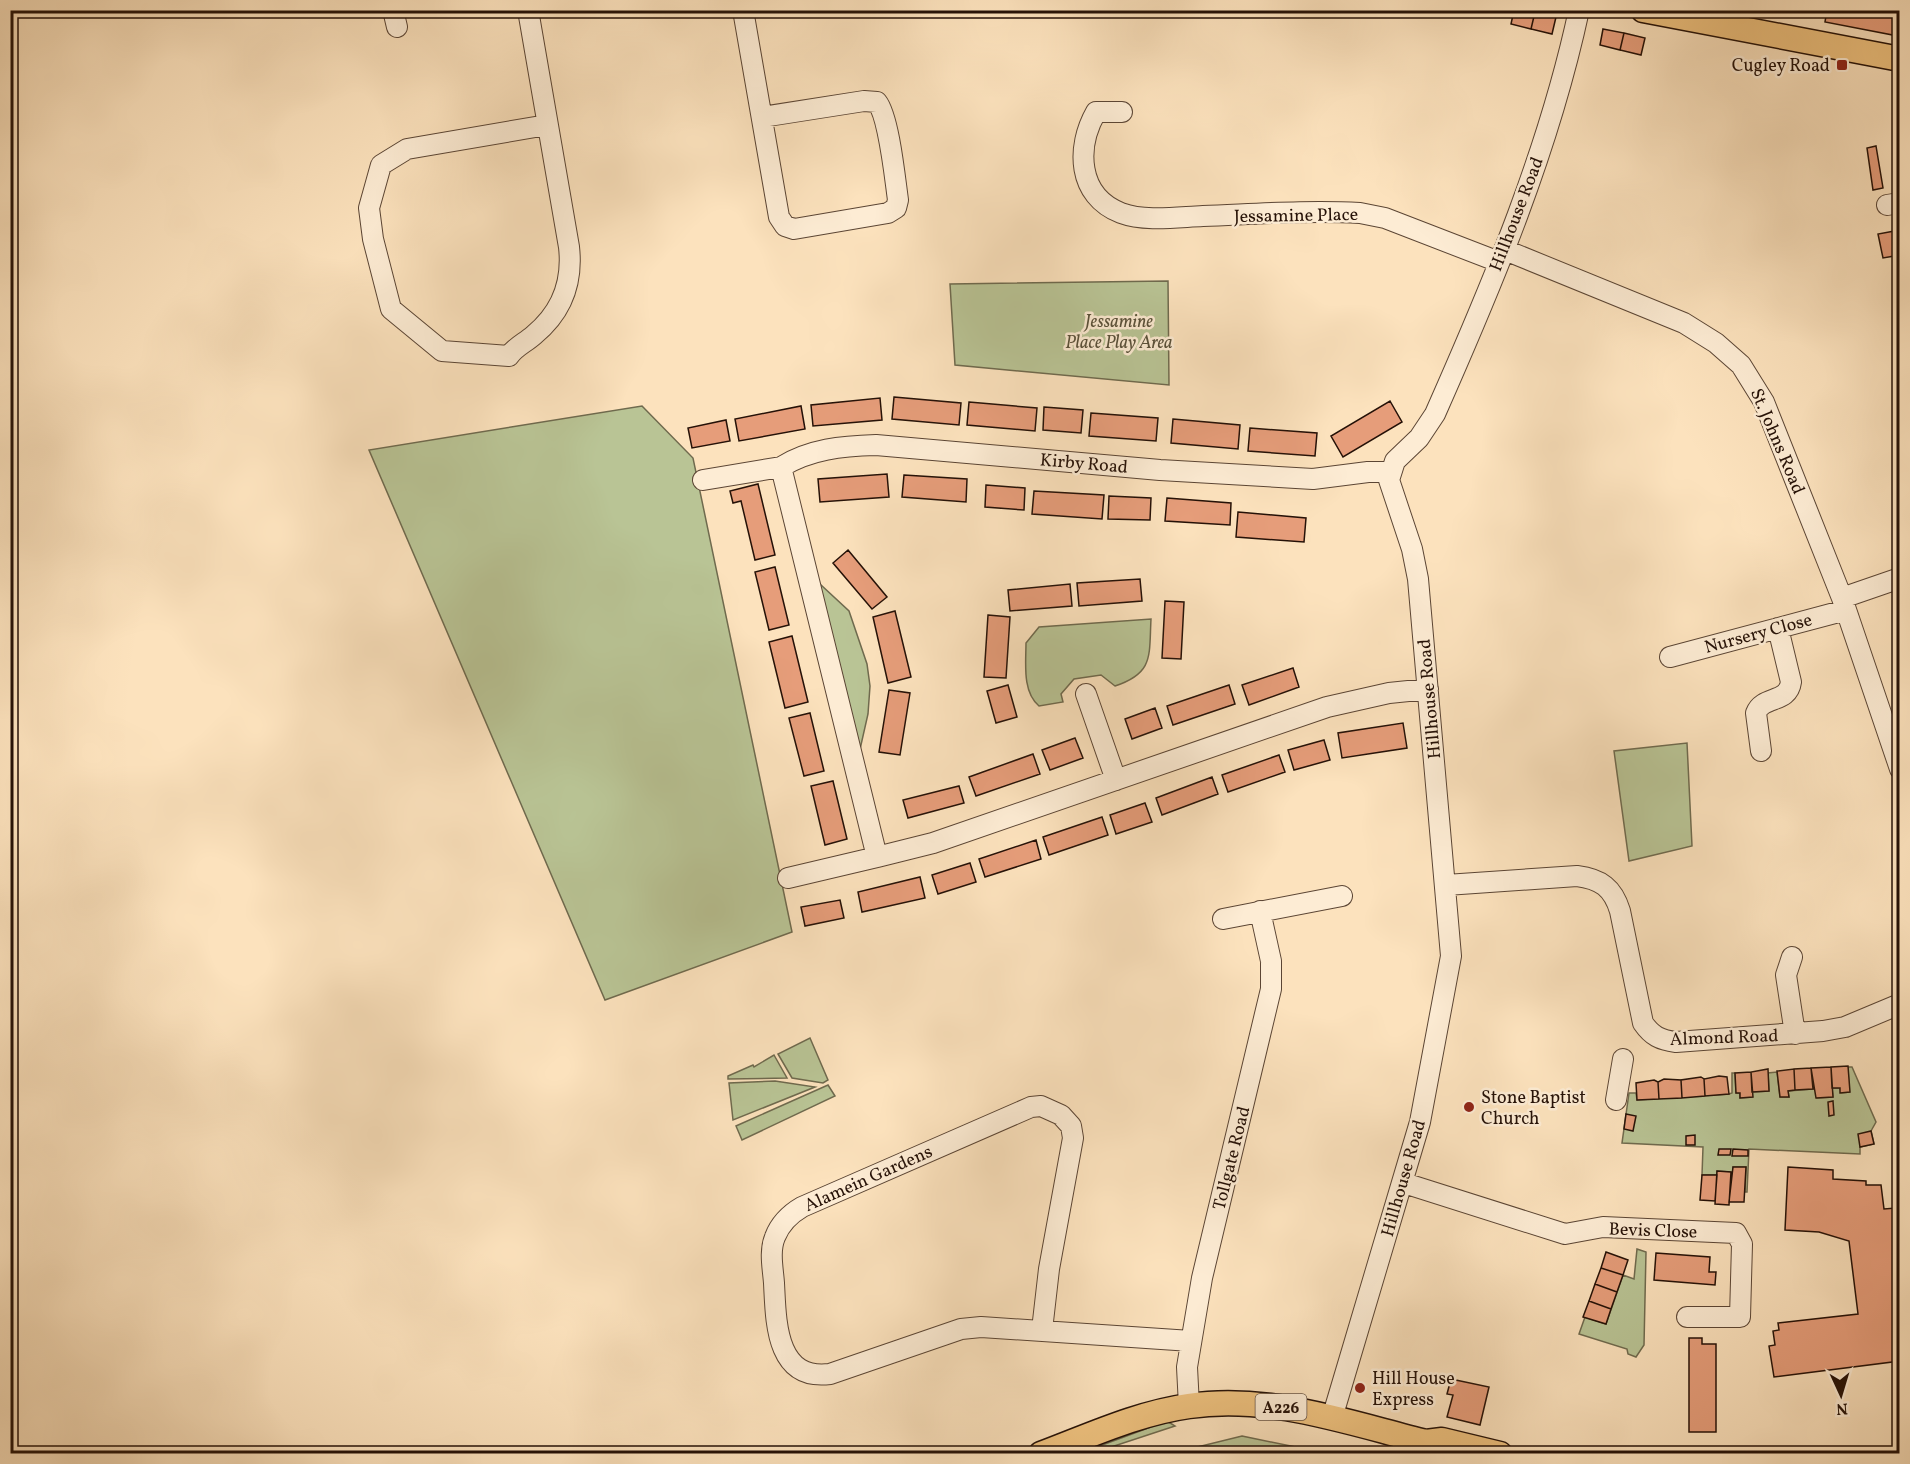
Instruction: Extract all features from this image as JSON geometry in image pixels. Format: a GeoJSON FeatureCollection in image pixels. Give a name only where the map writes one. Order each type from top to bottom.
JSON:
{"type":"FeatureCollection","features":[{"type":"Feature","properties":{"kind":"main road"},"geometry":{"type":"LineString","coordinates":[[1643,10],[1899,59]]}},
{"type":"Feature","properties":{"kind":"main road","name":"A226"},"geometry":{"type":"LineString","coordinates":[[1054,1451],[1143,1417],[1189,1406],[1228,1402],[1267,1405],[1332,1418],[1431,1448],[1442,1440],[1490,1452]]}},
{"type":"Feature","properties":{"kind":"street"},"geometry":{"type":"LineString","coordinates":[[528,10],[571,262],[569,280],[562,301],[545,326],[514,349],[509,356],[442,351],[391,309],[373,239],[369,208],[381,165],[407,149],[547,125]]}},
{"type":"Feature","properties":{"kind":"street"},"geometry":{"type":"LineString","coordinates":[[743,10],[779,217],[787,227],[794,229],[888,213],[896,208],[898,200],[888,138],[878,102],[864,100],[762,117]]}},
{"type":"Feature","properties":{"kind":"street","name":"Hillhouse Road"},"geometry":{"type":"LineString","coordinates":[[1332,1418],[1404,1183],[1422,1112],[1448,979],[1451,939],[1416,565],[1390,489],[1390,472],[1395,461],[1419,438],[1435,414],[1502,256],[1562,84],[1579,10]]}},
{"type":"Feature","properties":{"kind":"street","name":"Jessamine Place"},"geometry":{"type":"LineString","coordinates":[[1122,112],[1096,112],[1085,130],[1083,168],[1089,184],[1104,202],[1121,213],[1166,218],[1360,213],[1385,218],[1502,256]]}},
{"type":"Feature","properties":{"kind":"street","name":"St. Johns Road"},"geometry":{"type":"LineString","coordinates":[[1502,256],[1684,323],[1716,343],[1741,365],[1764,402],[1844,604],[1899,770]]}},
{"type":"Feature","properties":{"kind":"street","name":"Kirby Road"},"geometry":{"type":"LineString","coordinates":[[703,480],[781,467],[800,455],[847,447],[876,445],[1160,470],[1313,479],[1390,472]]}},
{"type":"Feature","properties":{"kind":"street"},"geometry":{"type":"LineString","coordinates":[[781,467],[877,857]]}},
{"type":"Feature","properties":{"kind":"street","name":"Nursery Close"},"geometry":{"type":"LineString","coordinates":[[1670,657],[1778,628],[1844,604],[1899,578]]}},
{"type":"Feature","properties":{"kind":"street"},"geometry":{"type":"LineString","coordinates":[[1761,751],[1756,714],[1758,708],[1763,703],[1784,697],[1790,691],[1791,682],[1778,628]]}},
{"type":"Feature","properties":{"kind":"street"},"geometry":{"type":"LineString","coordinates":[[788,878],[933,843],[1336,705],[1389,693],[1428,689]]}},
{"type":"Feature","properties":{"kind":"street"},"geometry":{"type":"LineString","coordinates":[[1086,693],[1116,780]]}},
{"type":"Feature","properties":{"kind":"street","name":"Almond Road"},"geometry":{"type":"LineString","coordinates":[[1446,885],[1577,876],[1595,878],[1607,886],[1616,898],[1643,1023],[1650,1034],[1661,1040],[1676,1042],[1795,1034],[1845,1026],[1899,1004]]}},
{"type":"Feature","properties":{"kind":"street"},"geometry":{"type":"LineString","coordinates":[[1223,919],[1342,896]]}},
{"type":"Feature","properties":{"kind":"street","name":"Tollgate Road"},"geometry":{"type":"LineString","coordinates":[[1189,1406],[1186,1384],[1191,1341],[1207,1257],[1271,989],[1271,961],[1260,911]]}},
{"type":"Feature","properties":{"kind":"street"},"geometry":{"type":"LineString","coordinates":[[1792,957],[1786,975],[1795,1034]]}},
{"type":"Feature","properties":{"kind":"street"},"geometry":{"type":"LineString","coordinates":[[1616,1100],[1623,1059]]}},
{"type":"Feature","properties":{"kind":"street","name":"Alamein Gardens"},"geometry":{"type":"LineString","coordinates":[[1042,1330],[1050,1269],[1073,1138],[1065,1118],[1046,1107],[1031,1107],[991,1123],[802,1208],[785,1221],[773,1242],[780,1342],[789,1358],[807,1372],[830,1374],[961,1329],[1042,1330],[1191,1341]]}},
{"type":"Feature","properties":{"kind":"street","name":"Bevis Close"},"geometry":{"type":"LineString","coordinates":[[1404,1183],[1565,1234],[1603,1227],[1736,1233],[1742,1244],[1740,1317],[1687,1317]]}},
{"type":"Feature","properties":{"kind":"green space","name":"Jessamine Place Play Area"},"geometry":{"type":"Polygon","coordinates":[[[1168,281],[1169,385],[955,365],[950,284],[1168,281]]]}},
{"type":"Feature","properties":{"kind":"green space"},"geometry":{"type":"Polygon","coordinates":[[[642,406],[693,458],[792,932],[605,1000],[369,450],[642,406]]]}},
{"type":"Feature","properties":{"kind":"green space"},"geometry":{"type":"Polygon","coordinates":[[[807,572],[849,611],[867,664],[870,686],[868,714],[856,767],[807,572]]]}},
{"type":"Feature","properties":{"kind":"green space"},"geometry":{"type":"Polygon","coordinates":[[[1151,619],[1147,662],[1137,675],[1115,686],[1101,675],[1074,679],[1061,694],[1063,702],[1039,706],[1034,700],[1027,685],[1026,643],[1039,627],[1151,619]]]}},
{"type":"Feature","properties":{"kind":"green space"},"geometry":{"type":"Polygon","coordinates":[[[1687,743],[1692,846],[1629,861],[1614,751],[1687,743]]]}},
{"type":"Feature","properties":{"kind":"green space"},"geometry":{"type":"Polygon","coordinates":[[[810,1038],[828,1080],[823,1083],[792,1078],[778,1054],[810,1038]]]}},
{"type":"Feature","properties":{"kind":"green space"},"geometry":{"type":"Polygon","coordinates":[[[774,1055],[787,1078],[728,1079],[728,1076],[753,1065],[754,1067],[774,1055]]]}},
{"type":"Feature","properties":{"kind":"green space"},"geometry":{"type":"Polygon","coordinates":[[[1848,1067],[1852,1067],[1876,1122],[1871,1131],[1874,1144],[1860,1147],[1860,1154],[1749,1149],[1747,1192],[1745,1192],[1746,1167],[1733,1167],[1733,1175],[1730,1172],[1717,1171],[1717,1175],[1702,1175],[1703,1147],[1622,1143],[1629,1093],[1636,1093],[1637,1100],[1729,1094],[1732,1093],[1732,1073],[1735,1073],[1736,1093],[1740,1093],[1740,1098],[1752,1097],[1752,1092],[1769,1091],[1768,1073],[1777,1072],[1780,1097],[1789,1097],[1788,1091],[1816,1089],[1817,1098],[1833,1097],[1832,1088],[1840,1088],[1841,1093],[1849,1092],[1848,1067]]]}},
{"type":"Feature","properties":{"kind":"green space"},"geometry":{"type":"Polygon","coordinates":[[[775,1081],[815,1087],[733,1120],[729,1083],[775,1081]]]}},
{"type":"Feature","properties":{"kind":"green space"},"geometry":{"type":"Polygon","coordinates":[[[828,1085],[835,1096],[742,1140],[736,1126],[828,1085]]]}},
{"type":"Feature","properties":{"kind":"green space"},"geometry":{"type":"Polygon","coordinates":[[[1637,1249],[1646,1252],[1644,1345],[1636,1357],[1628,1354],[1627,1349],[1579,1334],[1585,1317],[1606,1324],[1623,1275],[1634,1279],[1637,1249]]]}},
{"type":"Feature","properties":{"kind":"green space"},"geometry":{"type":"Polygon","coordinates":[[[1167,1421],[1175,1426],[1093,1453],[1078,1454],[1167,1421]]]}},
{"type":"Feature","properties":{"kind":"green space"},"geometry":{"type":"Polygon","coordinates":[[[1242,1436],[1325,1453],[1173,1453],[1242,1436]]]}},
{"type":"Feature","properties":{"kind":"building"},"geometry":{"type":"Polygon","coordinates":[[[1514,10],[1535,12],[1531,29],[1511,24],[1514,10]]]}},
{"type":"Feature","properties":{"kind":"building"},"geometry":{"type":"Polygon","coordinates":[[[1827,10],[1900,10],[1898,36],[1825,22],[1827,10]]]}},
{"type":"Feature","properties":{"kind":"building"},"geometry":{"type":"Polygon","coordinates":[[[1535,12],[1556,17],[1552,34],[1531,29],[1535,12]]]}},
{"type":"Feature","properties":{"kind":"building"},"geometry":{"type":"Polygon","coordinates":[[[1603,29],[1624,33],[1620,50],[1600,45],[1603,29]]]}},
{"type":"Feature","properties":{"kind":"building"},"geometry":{"type":"Polygon","coordinates":[[[1624,33],[1645,38],[1641,55],[1620,50],[1624,33]]]}},
{"type":"Feature","properties":{"kind":"building"},"geometry":{"type":"Polygon","coordinates":[[[1876,146],[1883,188],[1873,190],[1867,148],[1876,146]]]}},
{"type":"Feature","properties":{"kind":"building"},"geometry":{"type":"Polygon","coordinates":[[[1900,230],[1900,255],[1883,258],[1878,234],[1900,230]]]}},
{"type":"Feature","properties":{"kind":"building"},"geometry":{"type":"Polygon","coordinates":[[[894,397],[961,403],[959,425],[892,419],[894,397]]]}},
{"type":"Feature","properties":{"kind":"building"},"geometry":{"type":"Polygon","coordinates":[[[880,398],[882,420],[813,426],[811,405],[880,398]]]}},
{"type":"Feature","properties":{"kind":"building"},"geometry":{"type":"Polygon","coordinates":[[[1390,401],[1402,422],[1343,457],[1331,436],[1390,401]]]}},
{"type":"Feature","properties":{"kind":"building"},"geometry":{"type":"Polygon","coordinates":[[[969,402],[1037,408],[1035,431],[967,425],[969,402]]]}},
{"type":"Feature","properties":{"kind":"building"},"geometry":{"type":"Polygon","coordinates":[[[801,406],[805,429],[739,441],[735,419],[801,406]]]}},
{"type":"Feature","properties":{"kind":"building"},"geometry":{"type":"Polygon","coordinates":[[[1044,407],[1083,410],[1081,433],[1043,430],[1044,407]]]}},
{"type":"Feature","properties":{"kind":"building"},"geometry":{"type":"Polygon","coordinates":[[[1091,413],[1158,418],[1156,441],[1089,436],[1091,413]]]}},
{"type":"Feature","properties":{"kind":"building"},"geometry":{"type":"Polygon","coordinates":[[[1173,419],[1240,425],[1238,449],[1171,443],[1173,419]]]}},
{"type":"Feature","properties":{"kind":"building"},"geometry":{"type":"Polygon","coordinates":[[[726,420],[730,441],[692,448],[688,428],[726,420]]]}},
{"type":"Feature","properties":{"kind":"building"},"geometry":{"type":"Polygon","coordinates":[[[1250,428],[1317,433],[1315,456],[1248,451],[1250,428]]]}},
{"type":"Feature","properties":{"kind":"building"},"geometry":{"type":"Polygon","coordinates":[[[887,474],[889,497],[820,502],[818,479],[887,474]]]}},
{"type":"Feature","properties":{"kind":"building"},"geometry":{"type":"Polygon","coordinates":[[[904,475],[967,479],[966,502],[902,497],[904,475]]]}},
{"type":"Feature","properties":{"kind":"building"},"geometry":{"type":"Polygon","coordinates":[[[758,484],[775,555],[755,560],[741,501],[733,503],[730,491],[758,484]]]}},
{"type":"Feature","properties":{"kind":"building"},"geometry":{"type":"Polygon","coordinates":[[[986,485],[1025,488],[1024,510],[985,507],[986,485]]]}},
{"type":"Feature","properties":{"kind":"building"},"geometry":{"type":"Polygon","coordinates":[[[1034,491],[1104,495],[1102,519],[1032,514],[1034,491]]]}},
{"type":"Feature","properties":{"kind":"building"},"geometry":{"type":"Polygon","coordinates":[[[1109,496],[1151,498],[1150,520],[1108,519],[1109,496]]]}},
{"type":"Feature","properties":{"kind":"building"},"geometry":{"type":"Polygon","coordinates":[[[1167,498],[1231,503],[1230,525],[1165,521],[1167,498]]]}},
{"type":"Feature","properties":{"kind":"building"},"geometry":{"type":"Polygon","coordinates":[[[1238,512],[1306,518],[1304,542],[1236,537],[1238,512]]]}},
{"type":"Feature","properties":{"kind":"building"},"geometry":{"type":"Polygon","coordinates":[[[848,550],[887,597],[872,609],[833,563],[848,550]]]}},
{"type":"Feature","properties":{"kind":"building"},"geometry":{"type":"Polygon","coordinates":[[[775,567],[789,625],[769,630],[755,572],[775,567]]]}},
{"type":"Feature","properties":{"kind":"building"},"geometry":{"type":"Polygon","coordinates":[[[1140,579],[1142,601],[1079,606],[1077,583],[1140,579]]]}},
{"type":"Feature","properties":{"kind":"building"},"geometry":{"type":"Polygon","coordinates":[[[1070,584],[1072,606],[1010,611],[1008,590],[1070,584]]]}},
{"type":"Feature","properties":{"kind":"building"},"geometry":{"type":"Polygon","coordinates":[[[1165,601],[1184,602],[1181,659],[1162,658],[1165,601]]]}},
{"type":"Feature","properties":{"kind":"building"},"geometry":{"type":"Polygon","coordinates":[[[895,611],[911,677],[888,683],[873,617],[895,611]]]}},
{"type":"Feature","properties":{"kind":"building"},"geometry":{"type":"Polygon","coordinates":[[[988,615],[1010,617],[1006,678],[984,677],[988,615]]]}},
{"type":"Feature","properties":{"kind":"building"},"geometry":{"type":"Polygon","coordinates":[[[792,636],[808,702],[785,708],[769,642],[792,636]]]}},
{"type":"Feature","properties":{"kind":"building"},"geometry":{"type":"Polygon","coordinates":[[[1293,668],[1299,687],[1249,705],[1242,685],[1293,668]]]}},
{"type":"Feature","properties":{"kind":"building"},"geometry":{"type":"Polygon","coordinates":[[[1008,685],[1017,717],[996,723],[987,691],[1008,685]]]}},
{"type":"Feature","properties":{"kind":"building"},"geometry":{"type":"Polygon","coordinates":[[[1229,685],[1235,704],[1173,725],[1167,706],[1229,685]]]}},
{"type":"Feature","properties":{"kind":"building"},"geometry":{"type":"Polygon","coordinates":[[[889,690],[910,693],[900,755],[879,752],[889,690]]]}},
{"type":"Feature","properties":{"kind":"building"},"geometry":{"type":"Polygon","coordinates":[[[1155,708],[1162,728],[1132,739],[1125,719],[1155,708]]]}},
{"type":"Feature","properties":{"kind":"building"},"geometry":{"type":"Polygon","coordinates":[[[810,713],[824,771],[804,776],[789,718],[810,713]]]}},
{"type":"Feature","properties":{"kind":"building"},"geometry":{"type":"Polygon","coordinates":[[[1403,723],[1407,748],[1342,758],[1338,733],[1403,723]]]}},
{"type":"Feature","properties":{"kind":"building"},"geometry":{"type":"Polygon","coordinates":[[[1075,738],[1083,758],[1050,770],[1042,750],[1075,738]]]}},
{"type":"Feature","properties":{"kind":"building"},"geometry":{"type":"Polygon","coordinates":[[[1324,740],[1330,760],[1294,770],[1288,750],[1324,740]]]}},
{"type":"Feature","properties":{"kind":"building"},"geometry":{"type":"Polygon","coordinates":[[[1033,754],[1040,774],[976,796],[969,777],[1033,754]]]}},
{"type":"Feature","properties":{"kind":"building"},"geometry":{"type":"Polygon","coordinates":[[[1279,755],[1285,772],[1228,792],[1222,775],[1279,755]]]}},
{"type":"Feature","properties":{"kind":"building"},"geometry":{"type":"Polygon","coordinates":[[[1212,777],[1218,794],[1162,815],[1156,798],[1212,777]]]}},
{"type":"Feature","properties":{"kind":"building"},"geometry":{"type":"Polygon","coordinates":[[[833,781],[847,839],[825,845],[811,786],[833,781]]]}},
{"type":"Feature","properties":{"kind":"building"},"geometry":{"type":"Polygon","coordinates":[[[959,786],[964,803],[908,818],[903,800],[959,786]]]}},
{"type":"Feature","properties":{"kind":"building"},"geometry":{"type":"Polygon","coordinates":[[[1145,803],[1152,822],[1116,834],[1110,815],[1145,803]]]}},
{"type":"Feature","properties":{"kind":"building"},"geometry":{"type":"Polygon","coordinates":[[[1102,817],[1108,835],[1049,855],[1043,837],[1102,817]]]}},
{"type":"Feature","properties":{"kind":"building"},"geometry":{"type":"Polygon","coordinates":[[[1036,840],[1041,859],[985,877],[979,859],[1036,840]]]}},
{"type":"Feature","properties":{"kind":"building"},"geometry":{"type":"Polygon","coordinates":[[[970,863],[976,882],[938,894],[932,875],[970,863]]]}},
{"type":"Feature","properties":{"kind":"building"},"geometry":{"type":"Polygon","coordinates":[[[920,877],[925,898],[862,912],[858,892],[920,877]]]}},
{"type":"Feature","properties":{"kind":"building"},"geometry":{"type":"Polygon","coordinates":[[[840,900],[844,918],[805,926],[801,907],[840,900]]]}},
{"type":"Feature","properties":{"kind":"building"},"geometry":{"type":"Polygon","coordinates":[[[1848,1066],[1850,1092],[1840,1093],[1840,1088],[1832,1088],[1831,1067],[1848,1066]]]}},
{"type":"Feature","properties":{"kind":"building"},"geometry":{"type":"Polygon","coordinates":[[[1831,1067],[1833,1097],[1816,1098],[1811,1068],[1831,1067]]]}},
{"type":"Feature","properties":{"kind":"building"},"geometry":{"type":"Polygon","coordinates":[[[1811,1068],[1813,1089],[1795,1090],[1794,1069],[1811,1068]]]}},
{"type":"Feature","properties":{"kind":"building"},"geometry":{"type":"Polygon","coordinates":[[[1768,1069],[1769,1091],[1752,1092],[1751,1072],[1768,1069]]]}},
{"type":"Feature","properties":{"kind":"building"},"geometry":{"type":"Polygon","coordinates":[[[1794,1069],[1795,1090],[1788,1091],[1789,1097],[1780,1097],[1777,1071],[1794,1069]]]}},
{"type":"Feature","properties":{"kind":"building"},"geometry":{"type":"Polygon","coordinates":[[[1751,1072],[1753,1097],[1740,1098],[1740,1093],[1736,1093],[1735,1073],[1751,1072]]]}},
{"type":"Feature","properties":{"kind":"building"},"geometry":{"type":"Polygon","coordinates":[[[1701,1077],[1704,1079],[1705,1096],[1682,1098],[1681,1080],[1701,1077]]]}},
{"type":"Feature","properties":{"kind":"building"},"geometry":{"type":"Polygon","coordinates":[[[1727,1077],[1729,1094],[1705,1096],[1704,1079],[1727,1077]]]}},
{"type":"Feature","properties":{"kind":"building"},"geometry":{"type":"Polygon","coordinates":[[[1664,1079],[1681,1080],[1682,1098],[1659,1099],[1658,1082],[1664,1079]]]}},
{"type":"Feature","properties":{"kind":"building"},"geometry":{"type":"Polygon","coordinates":[[[1654,1080],[1658,1082],[1659,1099],[1637,1100],[1636,1083],[1654,1080]]]}},
{"type":"Feature","properties":{"kind":"building"},"geometry":{"type":"Polygon","coordinates":[[[1833,1101],[1834,1115],[1829,1116],[1828,1102],[1833,1101]]]}},
{"type":"Feature","properties":{"kind":"building"},"geometry":{"type":"Polygon","coordinates":[[[1626,1114],[1636,1116],[1633,1131],[1624,1129],[1626,1114]]]}},
{"type":"Feature","properties":{"kind":"building"},"geometry":{"type":"Polygon","coordinates":[[[1871,1131],[1874,1144],[1860,1147],[1858,1134],[1871,1131]]]}},
{"type":"Feature","properties":{"kind":"building"},"geometry":{"type":"Polygon","coordinates":[[[1695,1135],[1695,1145],[1686,1145],[1686,1136],[1695,1135]]]}},
{"type":"Feature","properties":{"kind":"building"},"geometry":{"type":"Polygon","coordinates":[[[1719,1149],[1731,1149],[1730,1155],[1718,1155],[1719,1149]]]}},
{"type":"Feature","properties":{"kind":"building"},"geometry":{"type":"Polygon","coordinates":[[[1733,1149],[1748,1150],[1748,1156],[1732,1156],[1733,1149]]]}},
{"type":"Feature","properties":{"kind":"building"},"geometry":{"type":"Polygon","coordinates":[[[1733,1167],[1746,1167],[1744,1202],[1729,1202],[1733,1167]]]}},
{"type":"Feature","properties":{"kind":"building"},"geometry":{"type":"Polygon","coordinates":[[[1788,1167],[1833,1170],[1833,1179],[1866,1181],[1866,1185],[1881,1185],[1884,1209],[1896,1208],[1900,1234],[1900,1361],[1774,1377],[1769,1346],[1775,1345],[1773,1331],[1779,1330],[1778,1323],[1858,1314],[1849,1241],[1819,1232],[1785,1230],[1788,1167]]]}},
{"type":"Feature","properties":{"kind":"building"},"geometry":{"type":"Polygon","coordinates":[[[1717,1171],[1731,1172],[1729,1205],[1715,1204],[1717,1171]]]}},
{"type":"Feature","properties":{"kind":"building"},"geometry":{"type":"Polygon","coordinates":[[[1702,1175],[1717,1175],[1715,1201],[1700,1200],[1702,1175]]]}},
{"type":"Feature","properties":{"kind":"building"},"geometry":{"type":"Polygon","coordinates":[[[1606,1252],[1628,1260],[1623,1275],[1601,1268],[1606,1252]]]}},
{"type":"Feature","properties":{"kind":"building"},"geometry":{"type":"Polygon","coordinates":[[[1656,1253],[1710,1257],[1709,1272],[1716,1272],[1715,1285],[1654,1280],[1656,1253]]]}},
{"type":"Feature","properties":{"kind":"building"},"geometry":{"type":"Polygon","coordinates":[[[1601,1268],[1623,1275],[1617,1292],[1595,1284],[1601,1268]]]}},
{"type":"Feature","properties":{"kind":"building"},"geometry":{"type":"Polygon","coordinates":[[[1595,1284],[1617,1292],[1611,1309],[1589,1301],[1595,1284]]]}},
{"type":"Feature","properties":{"kind":"building"},"geometry":{"type":"Polygon","coordinates":[[[1589,1301],[1611,1309],[1606,1324],[1583,1317],[1589,1301]]]}},
{"type":"Feature","properties":{"kind":"building"},"geometry":{"type":"Polygon","coordinates":[[[1689,1338],[1702,1338],[1702,1344],[1716,1344],[1716,1432],[1689,1432],[1689,1338]]]}},
{"type":"Feature","properties":{"kind":"building"},"geometry":{"type":"Polygon","coordinates":[[[1451,1379],[1489,1387],[1480,1425],[1447,1417],[1453,1395],[1447,1394],[1451,1379]]]}},
{"type":"Feature","properties":{"kind":"place","name":"Cugley Road"},"geometry":{"type":"Point","coordinates":[1842,65]}},
{"type":"Feature","properties":{"kind":"place","name":"Stone Baptist Church"},"geometry":{"type":"Point","coordinates":[1469,1107]}},
{"type":"Feature","properties":{"kind":"place","name":"Hill House Express"},"geometry":{"type":"Point","coordinates":[1360,1388]}}]}
